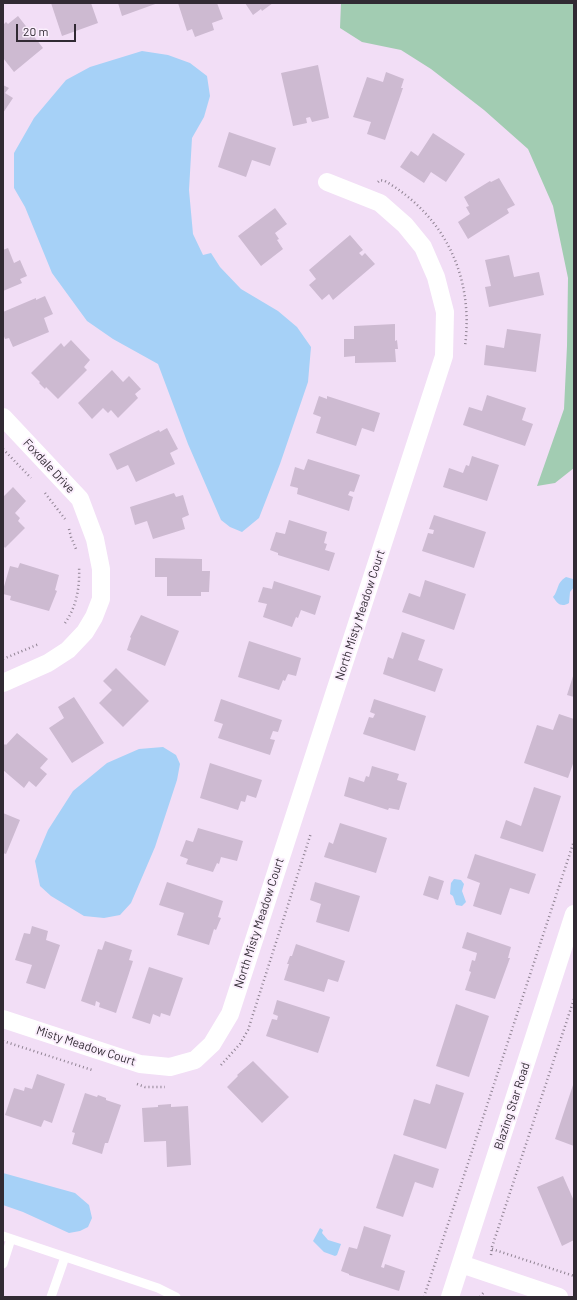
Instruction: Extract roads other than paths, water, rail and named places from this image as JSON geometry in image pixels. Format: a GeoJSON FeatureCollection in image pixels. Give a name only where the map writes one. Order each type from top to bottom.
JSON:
{"type":"FeatureCollection","features":[{"type":"Feature","properties":{"kind":"street","name":"North Misty Meadow Court"},"geometry":{"type":"LineString","coordinates":[[170,1067],[195,1060],[212,1044],[230,1014],[444,356],[445,312],[436,277],[423,247],[405,225],[380,203],[327,182]]}},
{"type":"Feature","properties":{"kind":"street","name":"Foxdale Drive"},"geometry":{"type":"LineString","coordinates":[[3,417],[80,499],[95,539],[101,569],[101,599],[94,617],[85,632],[68,650],[48,663],[3,683]]}},
{"type":"Feature","properties":{"kind":"street","name":"Blazing Star Road"},"geometry":{"type":"LineString","coordinates":[[450,1297],[574,914]]}},
{"type":"Feature","properties":{"kind":"street","name":"Misty Meadow Court"},"geometry":{"type":"LineString","coordinates":[[3,1019],[140,1064],[170,1067]]}},
{"type":"Feature","properties":{"kind":"street"},"geometry":{"type":"LineString","coordinates":[[460,1264],[559,1297]]}},
{"type":"Feature","properties":{"kind":"lane"},"geometry":{"type":"LineString","coordinates":[[3,1264],[7,1237],[158,1288],[176,1297]]}},
{"type":"Feature","properties":{"kind":"lane"},"geometry":{"type":"LineString","coordinates":[[51,1297],[65,1257]]}},
{"type":"Feature","properties":{"kind":"water"},"geometry":{"type":"Polygon","coordinates":[[[142,51],[168,55],[190,63],[207,76],[210,96],[204,117],[192,138],[189,190],[193,234],[203,255],[211,253],[220,267],[241,289],[278,311],[297,327],[311,347],[308,382],[280,464],[259,518],[242,532],[230,527],[221,520],[188,444],[158,364],[113,339],[87,321],[52,273],[25,207],[14,188],[14,153],[34,118],[66,80],[90,67],[142,51]]]}},
{"type":"Feature","properties":{"kind":"water"},"geometry":{"type":"Polygon","coordinates":[[[566,577],[573,579],[574,587],[570,592],[569,603],[561,605],[553,597],[559,584],[566,577]]]}},
{"type":"Feature","properties":{"kind":"water"},"geometry":{"type":"Polygon","coordinates":[[[163,747],[176,755],[180,764],[177,780],[155,847],[131,903],[120,915],[104,918],[84,916],[51,896],[40,886],[35,861],[48,830],[73,791],[107,763],[139,749],[163,747]]]}},
{"type":"Feature","properties":{"kind":"water"},"geometry":{"type":"Polygon","coordinates":[[[454,879],[461,880],[464,884],[462,891],[466,902],[462,906],[456,905],[453,896],[450,894],[451,883],[454,879]]]}},
{"type":"Feature","properties":{"kind":"water"},"geometry":{"type":"Polygon","coordinates":[[[3,1173],[75,1193],[89,1205],[92,1218],[88,1227],[80,1231],[69,1233],[23,1212],[3,1205],[3,1173]]]}},
{"type":"Feature","properties":{"kind":"water"},"geometry":{"type":"Polygon","coordinates":[[[320,1228],[323,1230],[322,1233],[328,1240],[341,1244],[337,1255],[335,1256],[324,1252],[313,1241],[320,1228]]]}}]}
